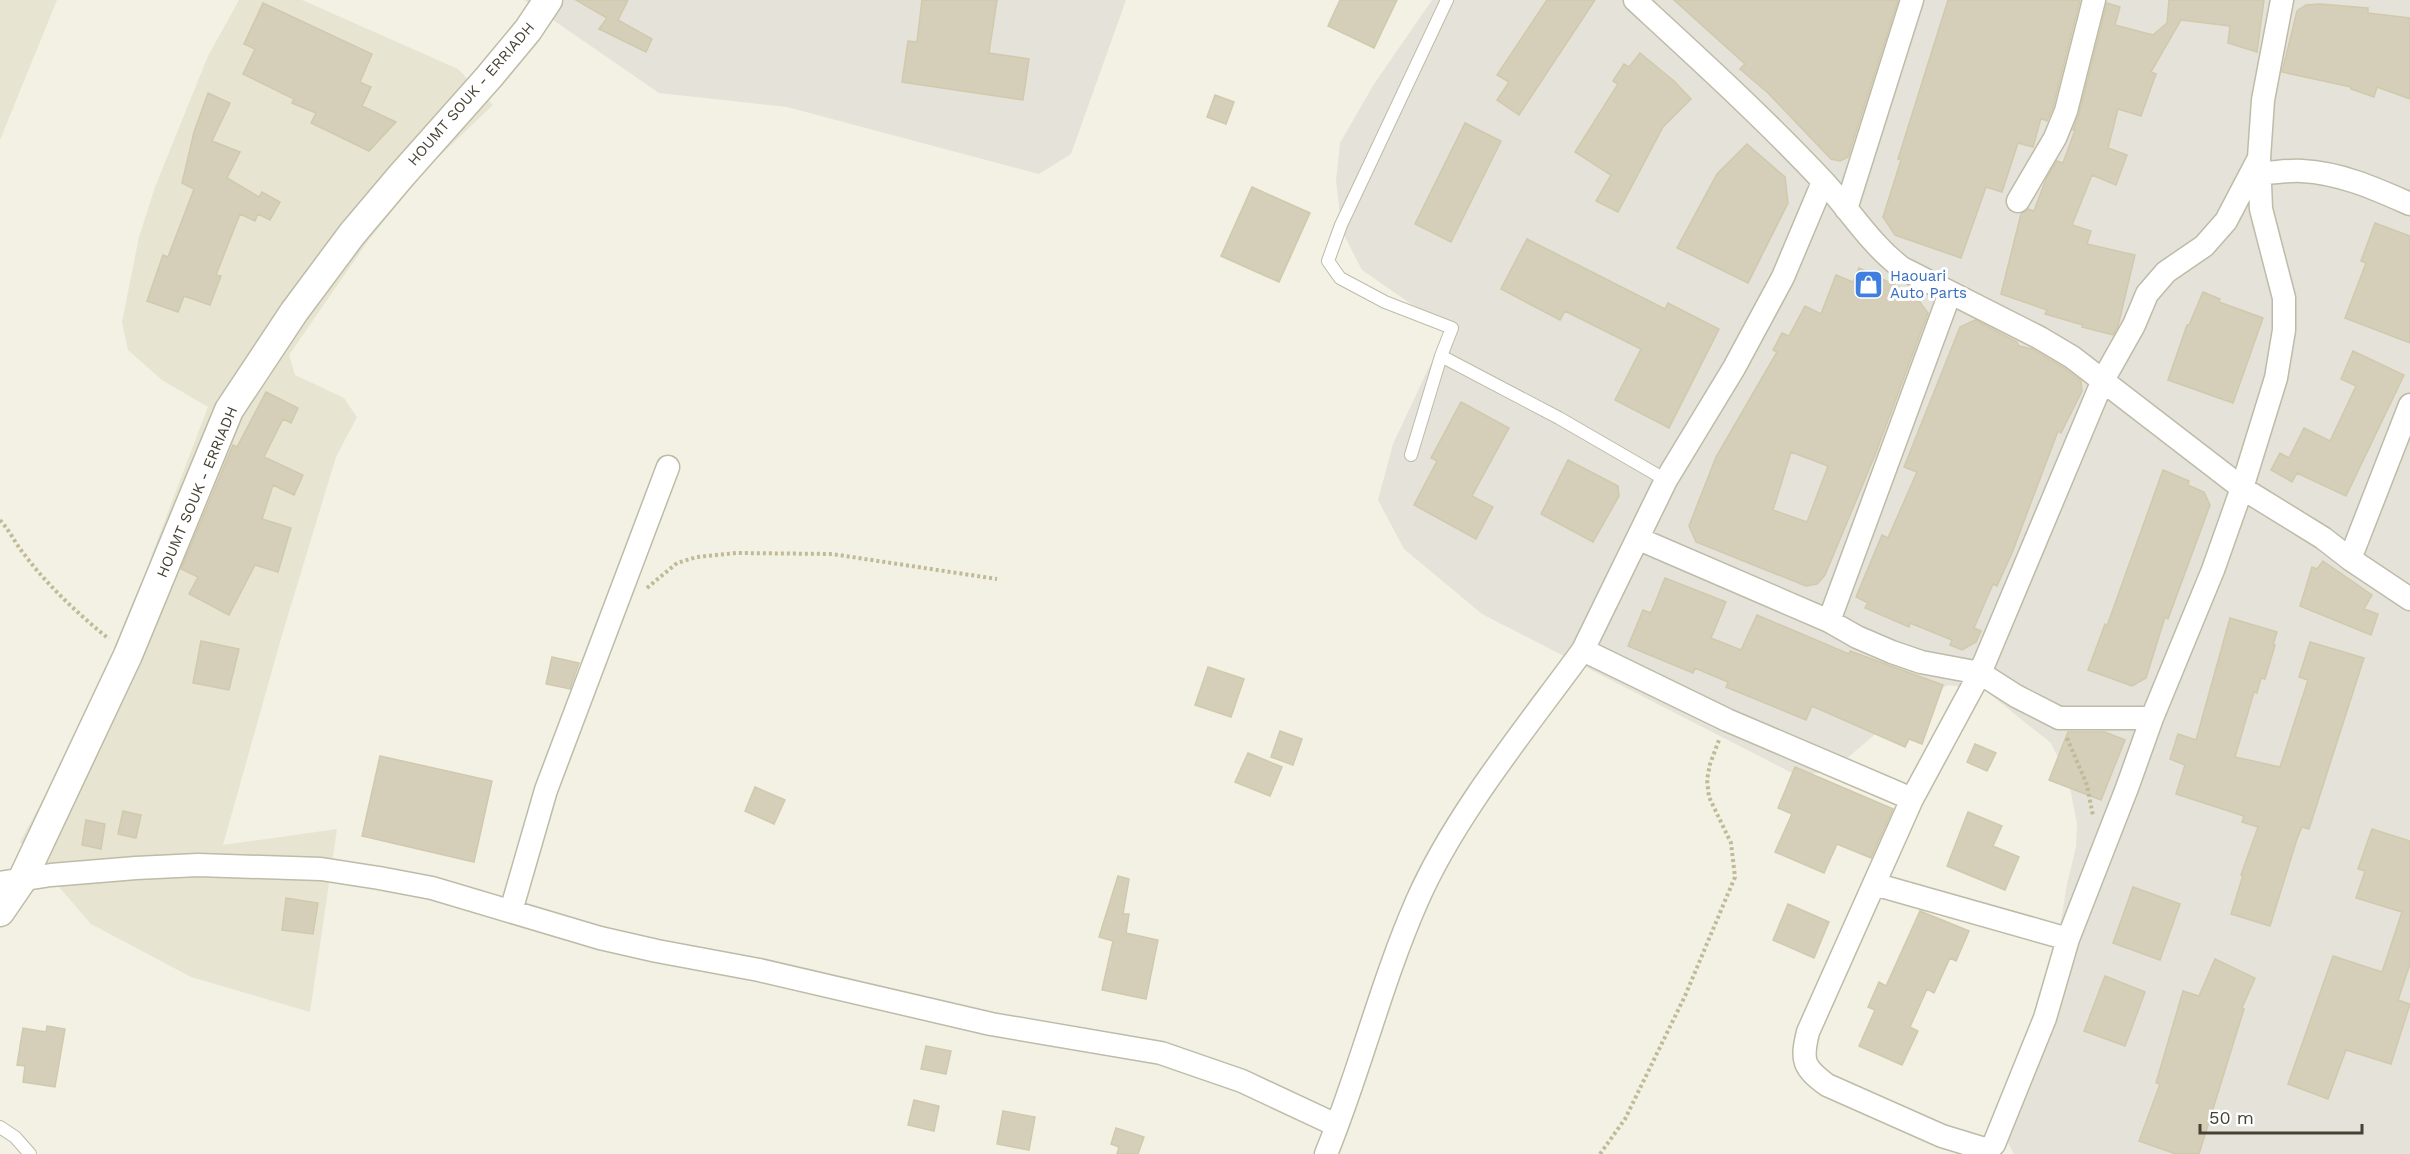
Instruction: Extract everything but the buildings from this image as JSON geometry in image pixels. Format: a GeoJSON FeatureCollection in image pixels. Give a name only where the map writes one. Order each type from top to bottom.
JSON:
{"type":"FeatureCollection","features":[{"type":"Feature","properties":{"kind":"street","name":"HOUMT SOUK - ERRIADH"},"geometry":{"type":"LineString","coordinates":[[0,912],[11,882],[128,655],[230,410],[294,312],[352,234],[489,77],[528,30],[548,0]]}},
{"type":"Feature","properties":{"kind":"street"},"geometry":{"type":"LineString","coordinates":[[1635,0],[1737,95],[1824,182],[1886,256],[1902,268],[2040,338],[2072,357],[2242,488],[2323,538],[2410,599]]}},
{"type":"Feature","properties":{"kind":"street"},"geometry":{"type":"LineString","coordinates":[[1846,209],[1911,0]]}},
{"type":"Feature","properties":{"kind":"street"},"geometry":{"type":"LineString","coordinates":[[2018,201],[2055,138],[2066,111],[2094,0]]}},
{"type":"Feature","properties":{"kind":"street"},"geometry":{"type":"LineString","coordinates":[[2259,166],[2226,221],[2204,246],[2166,272],[2146,294],[2133,325],[2103,380],[1980,673],[1912,799],[1808,1032],[1802,1054],[1804,1064],[1827,1085],[1942,1136],[1988,1150],[1994,1144],[2045,1018],[2068,939],[2152,718],[2191,626],[2242,488],[2276,378],[2284,330],[2284,298],[2261,209],[2259,166],[2263,100],[2282,0]]}},
{"type":"Feature","properties":{"kind":"street"},"geometry":{"type":"LineString","coordinates":[[2259,166],[2333,175],[2370,186],[2410,204]]}},
{"type":"Feature","properties":{"kind":"street"},"geometry":{"type":"LineString","coordinates":[[1326,1154],[1385,981],[1417,899],[1463,819],[1583,650],[1666,480],[1756,328],[1783,277],[1824,182]]}},
{"type":"Feature","properties":{"kind":"street"},"geometry":{"type":"LineString","coordinates":[[1829,621],[1950,293]]}},
{"type":"Feature","properties":{"kind":"street"},"geometry":{"type":"LineString","coordinates":[[2350,559],[2410,405]]}},
{"type":"Feature","properties":{"kind":"street"},"geometry":{"type":"LineString","coordinates":[[511,911],[546,790],[668,467]]}},
{"type":"Feature","properties":{"kind":"street"},"geometry":{"type":"LineString","coordinates":[[1639,539],[1829,621],[1857,637],[1892,652],[1921,662],[1980,673],[2016,696],[2059,718],[2152,718]]}},
{"type":"Feature","properties":{"kind":"street"},"geometry":{"type":"LineString","coordinates":[[1583,650],[1727,720],[1912,799]]}},
{"type":"Feature","properties":{"kind":"street"},"geometry":{"type":"LineString","coordinates":[[11,882],[51,875],[188,866],[321,869],[432,888],[600,938],[657,951],[759,970],[992,1024],[1161,1053],[1242,1080],[1336,1125]]}},
{"type":"Feature","properties":{"kind":"street"},"geometry":{"type":"LineString","coordinates":[[1874,884],[2068,939]]}},
{"type":"Feature","properties":{"kind":"lane"},"geometry":{"type":"LineString","coordinates":[[1411,455],[1441,356],[1452,328],[1385,302],[1340,278],[1328,261],[1341,225],[1447,0]]}},
{"type":"Feature","properties":{"kind":"lane"},"geometry":{"type":"LineString","coordinates":[[1441,356],[1559,418],[1666,480]]}},
{"type":"Feature","properties":{"kind":"lane"},"geometry":{"type":"LineString","coordinates":[[0,1127],[15,1137],[30,1154]]}},
{"type":"Feature","properties":{"kind":"path"},"geometry":{"type":"LineString","coordinates":[[0,520],[11,531],[24,554],[78,614],[128,655]]}},
{"type":"Feature","properties":{"kind":"path"},"geometry":{"type":"LineString","coordinates":[[643,591],[677,562],[697,557],[736,553],[832,554],[997,579]]}},
{"type":"Feature","properties":{"kind":"path"},"geometry":{"type":"LineString","coordinates":[[2059,718],[2087,785],[2094,823],[2103,847]]}},
{"type":"Feature","properties":{"kind":"path"},"geometry":{"type":"LineString","coordinates":[[1600,1154],[1630,1109],[1685,996],[1735,877],[1731,843],[1709,796],[1707,780],[1710,764],[1727,720]]}},
{"type":"Feature","properties":{"kind":"shaded area"},"geometry":{"type":"Polygon","coordinates":[[[0,0],[57,0],[0,140],[0,0]]]}},
{"type":"Feature","properties":{"kind":"shaded area"},"geometry":{"type":"Polygon","coordinates":[[[239,0],[302,0],[458,69],[493,105],[427,168],[368,241],[289,355],[295,375],[344,398],[357,417],[336,457],[282,635],[223,845],[337,829],[310,1012],[191,977],[91,924],[20,842],[48,790],[132,615],[152,554],[208,407],[162,380],[128,350],[122,322],[139,237],[155,187],[208,56],[239,0]]]}},
{"type":"Feature","properties":{"kind":"shaded area"},"geometry":{"type":"Polygon","coordinates":[[[524,0],[1126,0],[1071,154],[1039,174],[787,107],[659,93],[524,0]]]}},
{"type":"Feature","properties":{"kind":"shaded area"},"geometry":{"type":"Polygon","coordinates":[[[1432,0],[2410,0],[2410,1154],[2014,1154],[2006,1139],[2049,995],[2067,884],[2076,847],[2077,824],[2068,778],[2051,743],[1986,691],[1949,685],[1919,697],[1831,772],[1796,775],[1482,614],[1404,549],[1378,500],[1393,444],[1447,329],[1362,270],[1342,231],[1336,181],[1340,143],[1374,84],[1432,0]]]}},
{"type":"Feature","properties":{"kind":"place","name":"Haouari Auto Parts"},"geometry":{"type":"Point","coordinates":[1869,285]}}]}
